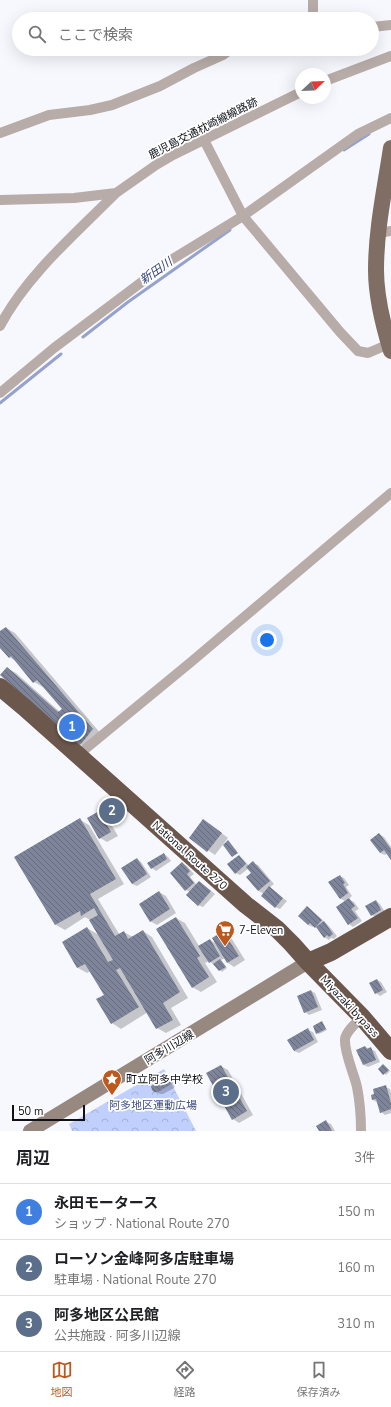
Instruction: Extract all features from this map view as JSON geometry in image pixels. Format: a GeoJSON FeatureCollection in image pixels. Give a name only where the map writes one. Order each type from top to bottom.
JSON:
{"type":"FeatureCollection","features":[{"type":"Feature","properties":{"kind":"highway","name":"National Route 270"},"geometry":{"type":"LineString","coordinates":[[0,688],[78,755],[246,905],[277,929],[308,962]]}},
{"type":"Feature","properties":{"kind":"highway"},"geometry":{"type":"LineString","coordinates":[[308,962],[331,952],[391,917]]}},
{"type":"Feature","properties":{"kind":"highway","name":"Miyazaki bypass"},"geometry":{"type":"LineString","coordinates":[[308,962],[362,1017],[391,1051]]}},
{"type":"Feature","properties":{"kind":"main road"},"geometry":{"type":"LineString","coordinates":[[390,347],[379,301],[376,270],[385,232],[380,214],[391,148]]}},
{"type":"Feature","properties":{"kind":"main road","name":"阿多川辺線"},"geometry":{"type":"LineString","coordinates":[[30,1131],[308,962]]}},
{"type":"Feature","properties":{"kind":"street"},"geometry":{"type":"LineString","coordinates":[[313,0],[313,12]]}},
{"type":"Feature","properties":{"kind":"street"},"geometry":{"type":"LineString","coordinates":[[379,26],[391,25]]}},
{"type":"Feature","properties":{"kind":"street"},"geometry":{"type":"LineString","coordinates":[[0,133],[49,115],[90,110],[112,105],[160,86],[221,56]]}},
{"type":"Feature","properties":{"kind":"street"},"geometry":{"type":"LineString","coordinates":[[331,79],[390,56]]}},
{"type":"Feature","properties":{"kind":"street","name":"鹿児島交通枕崎線線路跡"},"geometry":{"type":"LineString","coordinates":[[0,200],[74,198],[116,193],[156,165],[295,95]]}},
{"type":"Feature","properties":{"kind":"street"},"geometry":{"type":"LineString","coordinates":[[0,393],[54,348],[171,260],[243,216],[358,134],[391,118]]}},
{"type":"Feature","properties":{"kind":"street"},"geometry":{"type":"LineString","coordinates":[[204,140],[243,216],[340,332],[358,351],[368,353],[390,347]]}},
{"type":"Feature","properties":{"kind":"street"},"geometry":{"type":"LineString","coordinates":[[0,326],[19,295],[38,273],[84,224],[116,193]]}},
{"type":"Feature","properties":{"kind":"street"},"geometry":{"type":"LineString","coordinates":[[78,755],[191,662],[391,493]]}},
{"type":"Feature","properties":{"kind":"street"},"geometry":{"type":"LineString","coordinates":[[361,1131],[357,1088],[347,1053],[345,1038],[348,1032],[362,1017]]}},
{"type":"Feature","properties":{"kind":"green space","name":"阿多地区運動広場"},"geometry":{"type":"Polygon","coordinates":[[[164,1069],[196,1131],[72,1131],[69,1124],[164,1069]]]}},
{"type":"Feature","properties":{"kind":"building"},"geometry":{"type":"Polygon","coordinates":[[[6,627],[93,729],[80,745],[0,675],[7,667],[58,712],[62,709],[37,680],[33,683],[11,656],[9,658],[0,648],[0,631],[6,627]]]}},
{"type":"Feature","properties":{"kind":"building"},"geometry":{"type":"Polygon","coordinates":[[[99,811],[111,832],[99,839],[87,818],[99,811]]]}},
{"type":"Feature","properties":{"kind":"building"},"geometry":{"type":"Polygon","coordinates":[[[80,818],[116,879],[90,894],[115,936],[124,931],[128,939],[143,930],[180,992],[163,1003],[173,1020],[156,1029],[120,968],[116,970],[139,1007],[111,1024],[96,999],[104,995],[85,964],[77,968],[62,942],[87,927],[108,962],[113,960],[89,920],[98,915],[94,908],[81,916],[80,911],[55,925],[14,857],[80,818]]]}},
{"type":"Feature","properties":{"kind":"building"},"geometry":{"type":"Polygon","coordinates":[[[203,819],[222,833],[207,852],[189,838],[203,819]]]}},
{"type":"Feature","properties":{"kind":"building"},"geometry":{"type":"Polygon","coordinates":[[[379,833],[391,849],[391,860],[384,850],[380,853],[370,840],[379,833]]]}},
{"type":"Feature","properties":{"kind":"building"},"geometry":{"type":"Polygon","coordinates":[[[228,840],[238,853],[232,857],[223,845],[228,840]]]}},
{"type":"Feature","properties":{"kind":"building"},"geometry":{"type":"Polygon","coordinates":[[[164,853],[167,859],[151,869],[147,863],[164,853]]]}},
{"type":"Feature","properties":{"kind":"building"},"geometry":{"type":"Polygon","coordinates":[[[239,855],[246,864],[235,874],[227,864],[239,855]]]}},
{"type":"Feature","properties":{"kind":"building"},"geometry":{"type":"Polygon","coordinates":[[[137,858],[147,874],[132,884],[121,868],[137,858]]]}},
{"type":"Feature","properties":{"kind":"building"},"geometry":{"type":"Polygon","coordinates":[[[253,861],[270,881],[258,891],[246,877],[251,873],[246,867],[253,861]]]}},
{"type":"Feature","properties":{"kind":"building"},"geometry":{"type":"Polygon","coordinates":[[[182,862],[190,871],[187,874],[194,883],[185,891],[170,873],[182,862]]]}},
{"type":"Feature","properties":{"kind":"building"},"geometry":{"type":"Polygon","coordinates":[[[340,875],[345,883],[343,884],[348,893],[340,899],[328,882],[340,875]]]}},
{"type":"Feature","properties":{"kind":"building"},"geometry":{"type":"Polygon","coordinates":[[[199,881],[211,891],[198,906],[186,895],[199,881]]]}},
{"type":"Feature","properties":{"kind":"building"},"geometry":{"type":"Polygon","coordinates":[[[269,886],[283,898],[275,908],[261,896],[269,886]]]}},
{"type":"Feature","properties":{"kind":"building"},"geometry":{"type":"Polygon","coordinates":[[[159,891],[170,909],[150,922],[139,904],[159,891]]]}},
{"type":"Feature","properties":{"kind":"building"},"geometry":{"type":"Polygon","coordinates":[[[349,898],[355,906],[351,909],[358,918],[348,925],[336,907],[349,898]]]}},
{"type":"Feature","properties":{"kind":"building"},"geometry":{"type":"Polygon","coordinates":[[[376,900],[381,910],[371,916],[365,906],[376,900]]]}},
{"type":"Feature","properties":{"kind":"building"},"geometry":{"type":"Polygon","coordinates":[[[307,906],[322,920],[315,928],[310,923],[308,925],[298,916],[307,906]]]}},
{"type":"Feature","properties":{"kind":"building"},"geometry":{"type":"Polygon","coordinates":[[[176,917],[200,956],[197,958],[209,977],[192,988],[156,929],[176,917]]]}},
{"type":"Feature","properties":{"kind":"building"},"geometry":{"type":"Polygon","coordinates":[[[324,921],[333,934],[329,937],[327,935],[324,938],[316,927],[324,921]]]}},
{"type":"Feature","properties":{"kind":"building","name":"7-Eleven"},"geometry":{"type":"Polygon","coordinates":[[[223,931],[239,956],[227,963],[212,938],[223,931]]]}},
{"type":"Feature","properties":{"kind":"building"},"geometry":{"type":"Polygon","coordinates":[[[210,939],[220,956],[209,963],[198,946],[210,939]]]}},
{"type":"Feature","properties":{"kind":"building"},"geometry":{"type":"Polygon","coordinates":[[[220,959],[226,967],[219,971],[213,964],[220,959]]]}},
{"type":"Feature","properties":{"kind":"building"},"geometry":{"type":"Polygon","coordinates":[[[377,979],[383,990],[375,994],[369,983],[377,979]]]}},
{"type":"Feature","properties":{"kind":"building"},"geometry":{"type":"Polygon","coordinates":[[[311,990],[318,1007],[304,1013],[297,996],[311,990]]]}},
{"type":"Feature","properties":{"kind":"building"},"geometry":{"type":"Polygon","coordinates":[[[322,1021],[326,1029],[316,1034],[313,1026],[322,1021]]]}},
{"type":"Feature","properties":{"kind":"building"},"geometry":{"type":"Polygon","coordinates":[[[308,1028],[314,1040],[294,1051],[287,1040],[308,1028]]]}},
{"type":"Feature","properties":{"kind":"building"},"geometry":{"type":"Polygon","coordinates":[[[365,1046],[367,1049],[371,1047],[376,1060],[363,1065],[356,1050],[365,1046]]]}},
{"type":"Feature","properties":{"kind":"building"},"geometry":{"type":"Polygon","coordinates":[[[383,1064],[389,1070],[383,1075],[378,1069],[383,1064]]]}},
{"type":"Feature","properties":{"kind":"building"},"geometry":{"type":"Polygon","coordinates":[[[221,1065],[247,1111],[232,1120],[206,1073],[221,1065]]]}},
{"type":"Feature","properties":{"kind":"building"},"geometry":{"type":"Polygon","coordinates":[[[166,1077],[172,1079],[170,1085],[158,1092],[154,1092],[151,1086],[166,1077]]]}},
{"type":"Feature","properties":{"kind":"building"},"geometry":{"type":"Polygon","coordinates":[[[386,1085],[391,1103],[391,1109],[380,1113],[376,1099],[372,1100],[371,1095],[374,1094],[373,1089],[386,1085]]]}},
{"type":"Feature","properties":{"kind":"building"},"geometry":{"type":"Polygon","coordinates":[[[326,1120],[332,1131],[319,1131],[316,1126],[326,1120]]]}},
{"type":"Feature","properties":{"kind":"waterway","name":"新田川"},"geometry":{"type":"LineString","coordinates":[[344,150],[369,134]]}},
{"type":"Feature","properties":{"kind":"waterway","name":"新田川"},"geometry":{"type":"LineString","coordinates":[[83,337],[128,302],[230,230]]}},
{"type":"Feature","properties":{"kind":"waterway","name":"新田川"},"geometry":{"type":"LineString","coordinates":[[0,403],[61,354]]}},
{"type":"Feature","properties":{"kind":"place","name":"永田モータース"},"geometry":{"type":"Point","coordinates":[72,727]}},
{"type":"Feature","properties":{"kind":"place","name":"ローソン金峰阿多店駐車場"},"geometry":{"type":"Point","coordinates":[112,811]}},
{"type":"Feature","properties":{"kind":"place","name":"7-Eleven"},"geometry":{"type":"Point","coordinates":[225,947]}},
{"type":"Feature","properties":{"kind":"place","name":"阿多地区公民館"},"geometry":{"type":"Point","coordinates":[226,1092]}},
{"type":"Feature","properties":{"kind":"place","name":"町立阿多中学校"},"geometry":{"type":"Point","coordinates":[112,1096]}}]}
